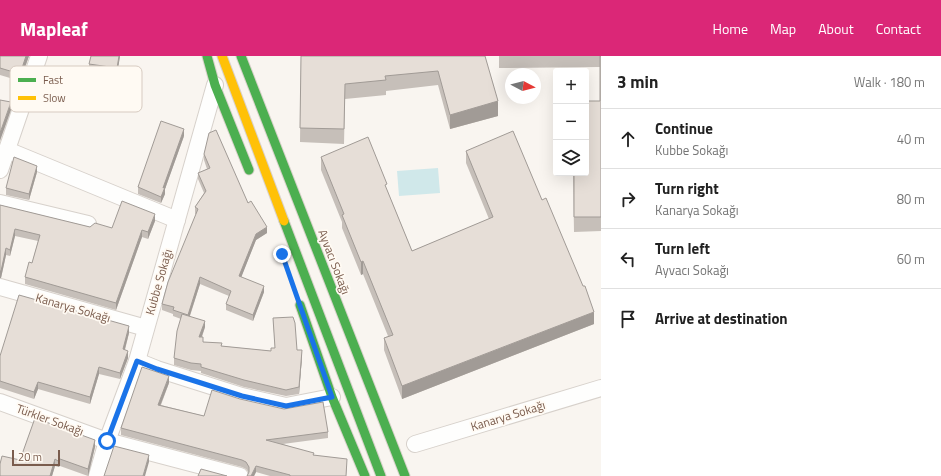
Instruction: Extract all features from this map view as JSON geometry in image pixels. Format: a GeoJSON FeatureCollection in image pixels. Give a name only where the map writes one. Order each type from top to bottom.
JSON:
{"type":"FeatureCollection","features":[{"type":"Feature","properties":{"kind":"main road"},"geometry":{"type":"LineString","coordinates":[[207,56],[215,85],[253,181]]}},
{"type":"Feature","properties":{"kind":"main road"},"geometry":{"type":"LineString","coordinates":[[222,56],[381,476]]}},
{"type":"Feature","properties":{"kind":"main road","name":"Ayvacı Sokağı"},"geometry":{"type":"LineString","coordinates":[[242,56],[405,476]]}},
{"type":"Feature","properties":{"kind":"main road"},"geometry":{"type":"LineString","coordinates":[[298,299],[332,397],[365,476]]}},
{"type":"Feature","properties":{"kind":"street"},"geometry":{"type":"LineString","coordinates":[[36,66],[39,56]]}},
{"type":"Feature","properties":{"kind":"street","name":"Kubbe Sokağı"},"geometry":{"type":"LineString","coordinates":[[97,476],[107,441],[137,361],[215,85]]}},
{"type":"Feature","properties":{"kind":"street"},"geometry":{"type":"LineString","coordinates":[[0,170],[20,112]]}},
{"type":"Feature","properties":{"kind":"street"},"geometry":{"type":"LineString","coordinates":[[7,150],[177,220]]}},
{"type":"Feature","properties":{"kind":"street"},"geometry":{"type":"LineString","coordinates":[[0,203],[88,224]]}},
{"type":"Feature","properties":{"kind":"street","name":"Kanarya Sokağı"},"geometry":{"type":"LineString","coordinates":[[0,287],[146,328]]}},
{"type":"Feature","properties":{"kind":"street"},"geometry":{"type":"LineString","coordinates":[[137,361],[157,369],[242,396],[286,406],[332,397]]}},
{"type":"Feature","properties":{"kind":"street","name":"Kanarya Sokağı"},"geometry":{"type":"LineString","coordinates":[[416,444],[601,388]]}},
{"type":"Feature","properties":{"kind":"street","name":"Türkler Sokağı"},"geometry":{"type":"LineString","coordinates":[[0,402],[107,441],[240,476]]}},
{"type":"Feature","properties":{"kind":"water"},"geometry":{"type":"Polygon","coordinates":[[[438,168],[440,193],[399,196],[397,171],[438,168]]]}},
{"type":"Feature","properties":{"kind":"building"},"geometry":{"type":"Polygon","coordinates":[[[0,56],[26,56],[23,66],[10,66],[10,71],[0,68],[0,56]]]}},
{"type":"Feature","properties":{"kind":"building"},"geometry":{"type":"Polygon","coordinates":[[[91,56],[119,56],[117,66],[89,64],[91,56]]]}},
{"type":"Feature","properties":{"kind":"building"},"geometry":{"type":"Polygon","coordinates":[[[301,56],[485,56],[498,101],[450,115],[438,71],[385,76],[386,80],[345,84],[344,129],[300,128],[301,56]]]}},
{"type":"Feature","properties":{"kind":"building"},"geometry":{"type":"Polygon","coordinates":[[[601,56],[601,217],[574,217],[574,176],[589,176],[589,101],[600,101],[601,56]]]}},
{"type":"Feature","properties":{"kind":"building"},"geometry":{"type":"Polygon","coordinates":[[[0,100],[10,102],[10,105],[0,133],[0,100]]]}},
{"type":"Feature","properties":{"kind":"building"},"geometry":{"type":"Polygon","coordinates":[[[161,121],[184,129],[161,197],[138,187],[161,121]]]}},
{"type":"Feature","properties":{"kind":"building"},"geometry":{"type":"Polygon","coordinates":[[[216,130],[248,203],[251,201],[267,227],[256,234],[239,276],[264,286],[253,315],[226,304],[231,291],[200,277],[188,315],[173,310],[174,307],[162,304],[168,282],[198,209],[195,207],[206,191],[198,173],[210,168],[204,154],[209,133],[216,130]]]}},
{"type":"Feature","properties":{"kind":"building"},"geometry":{"type":"Polygon","coordinates":[[[513,131],[542,200],[546,198],[583,286],[585,286],[594,312],[402,386],[384,338],[393,335],[363,261],[361,262],[342,215],[344,214],[321,157],[368,137],[387,184],[385,185],[412,251],[493,217],[466,151],[513,131]]]}},
{"type":"Feature","properties":{"kind":"building"},"geometry":{"type":"Polygon","coordinates":[[[14,157],[37,166],[29,194],[6,188],[14,157]]]}},
{"type":"Feature","properties":{"kind":"building"},"geometry":{"type":"Polygon","coordinates":[[[122,201],[155,214],[148,232],[142,230],[116,303],[25,277],[29,262],[32,263],[40,235],[15,229],[10,250],[6,248],[0,271],[0,205],[90,227],[95,223],[112,228],[122,201]]]}},
{"type":"Feature","properties":{"kind":"building"},"geometry":{"type":"Polygon","coordinates":[[[19,295],[129,326],[123,349],[128,351],[120,373],[99,367],[90,397],[38,382],[34,392],[0,381],[0,356],[19,295]]]}},
{"type":"Feature","properties":{"kind":"building"},"geometry":{"type":"Polygon","coordinates":[[[182,314],[205,321],[199,337],[203,337],[203,342],[222,343],[221,346],[271,351],[271,348],[275,348],[273,318],[293,317],[295,323],[297,350],[302,350],[299,387],[286,390],[244,380],[201,367],[201,364],[174,358],[177,331],[182,314]]]}},
{"type":"Feature","properties":{"kind":"building"},"geometry":{"type":"Polygon","coordinates":[[[142,367],[169,376],[158,405],[204,416],[212,390],[240,399],[284,409],[323,402],[328,432],[266,440],[314,453],[313,455],[347,459],[346,476],[290,476],[256,466],[251,476],[247,476],[249,467],[246,462],[242,460],[121,428],[142,367]]]}},
{"type":"Feature","properties":{"kind":"building"},"geometry":{"type":"Polygon","coordinates":[[[35,418],[95,440],[88,469],[60,459],[58,461],[55,459],[50,476],[0,476],[2,456],[20,460],[35,418]]]}},
{"type":"Feature","properties":{"kind":"building"},"geometry":{"type":"Polygon","coordinates":[[[114,446],[149,455],[143,476],[104,476],[114,446]]]}},
{"type":"Feature","properties":{"kind":"building"},"geometry":{"type":"Polygon","coordinates":[[[201,469],[227,476],[198,476],[201,469]]]}},
{"type":"Feature","properties":{"kind":"traffic: fast"},"geometry":{"type":"LineString","coordinates":[[207,56],[215,85],[249,170]]}},
{"type":"Feature","properties":{"kind":"traffic: fast"},"geometry":{"type":"LineString","coordinates":[[241,56],[405,476]]}},
{"type":"Feature","properties":{"kind":"traffic: fast"},"geometry":{"type":"LineString","coordinates":[[284,221],[381,476]]}},
{"type":"Feature","properties":{"kind":"traffic: fast"},"geometry":{"type":"LineString","coordinates":[[300,305],[332,397],[365,476]]}},
{"type":"Feature","properties":{"kind":"traffic: slow"},"geometry":{"type":"LineString","coordinates":[[222,56],[284,221]]}},
{"type":"Feature","properties":{"kind":"route"},"geometry":{"type":"LineString","coordinates":[[107,441],[137,361],[157,369],[242,396],[286,406],[332,397],[282,254]]}}]}
